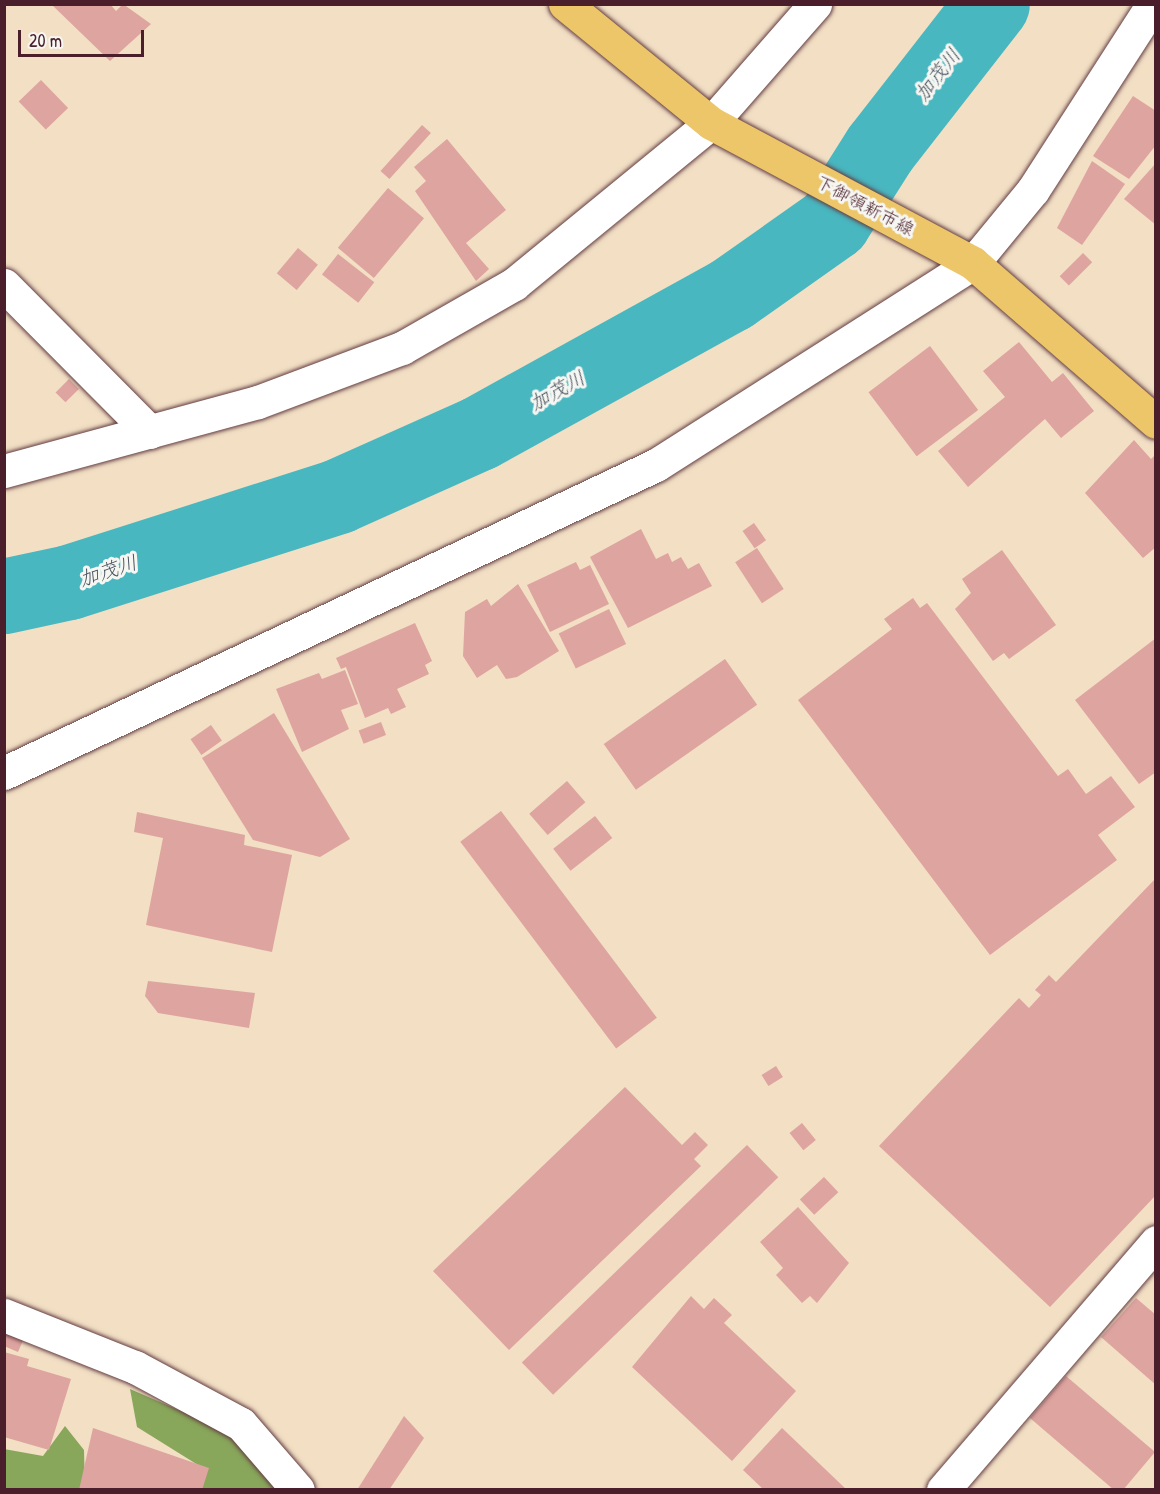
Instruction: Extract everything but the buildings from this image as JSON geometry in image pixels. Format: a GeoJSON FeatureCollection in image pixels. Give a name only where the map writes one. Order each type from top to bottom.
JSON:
{"type":"FeatureCollection","features":[{"type":"Feature","properties":{"kind":"main road","name":"下御領新市線"},"geometry":{"type":"LineString","coordinates":[[565,4],[725,131],[973,263],[1155,422]]}},
{"type":"Feature","properties":{"kind":"street"},"geometry":{"type":"LineString","coordinates":[[4,471],[258,402],[402,348],[514,284],[725,131],[815,4]]}},
{"type":"Feature","properties":{"kind":"street"},"geometry":{"type":"LineString","coordinates":[[4,773],[656,465],[973,263],[1033,189],[1153,4]]}},
{"type":"Feature","properties":{"kind":"street"},"geometry":{"type":"LineString","coordinates":[[4,285],[150,432]]}},
{"type":"Feature","properties":{"kind":"street"},"geometry":{"type":"LineString","coordinates":[[943,1490],[1155,1242]]}},
{"type":"Feature","properties":{"kind":"street"},"geometry":{"type":"LineString","coordinates":[[4,1315],[135,1367],[241,1424],[298,1490]]}},
{"type":"Feature","properties":{"kind":"green space"},"geometry":{"type":"Polygon","coordinates":[[[130,1389],[232,1433],[282,1489],[193,1489],[206,1470],[137,1427],[130,1389]]]}},
{"type":"Feature","properties":{"kind":"green space"},"geometry":{"type":"Polygon","coordinates":[[[65,1426],[84,1450],[85,1489],[5,1489],[4,1449],[43,1456],[65,1426]]]}},
{"type":"Feature","properties":{"kind":"waterway","name":"加茂川"},"geometry":{"type":"LineString","coordinates":[[4,596],[69,582],[338,496],[479,433],[731,294],[833,222],[880,148],[992,4]]}}]}
